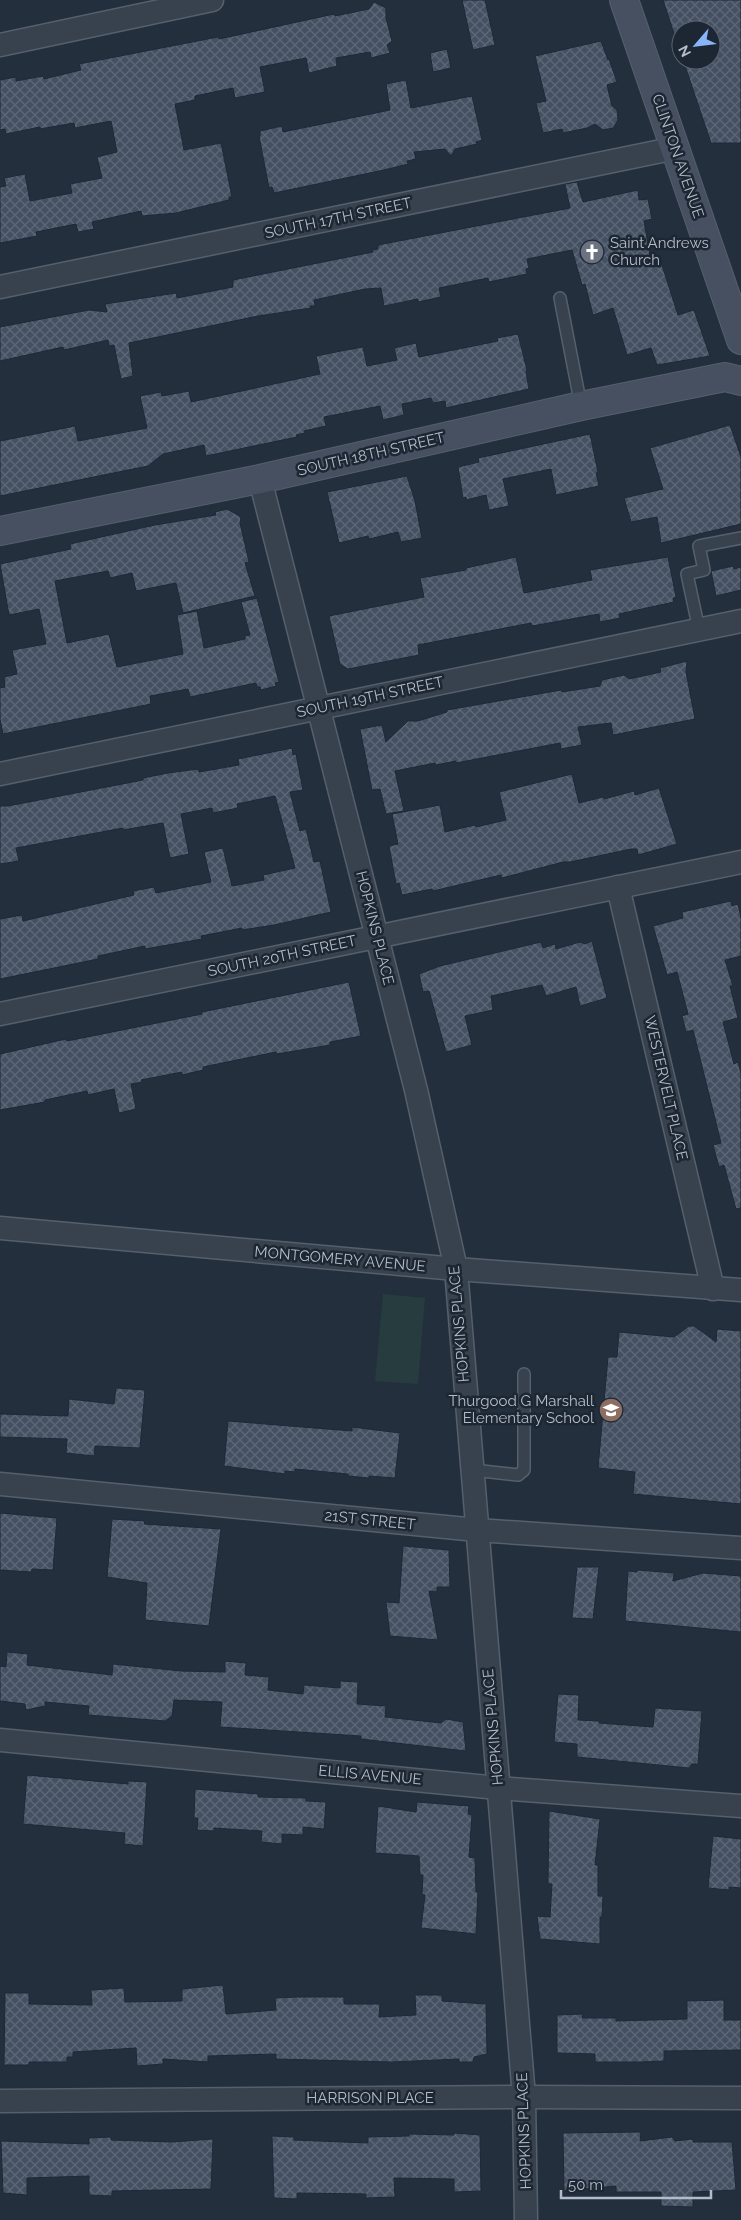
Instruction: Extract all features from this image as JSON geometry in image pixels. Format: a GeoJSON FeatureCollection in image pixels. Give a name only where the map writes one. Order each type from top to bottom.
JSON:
{"type":"FeatureCollection","features":[{"type":"Feature","properties":{"kind":"street"},"geometry":{"type":"LineString","coordinates":[[0,45],[212,0]]}},
{"type":"Feature","properties":{"kind":"street","name":"CLINTON AVENUE"},"geometry":{"type":"LineString","coordinates":[[624,0],[741,340]]}},
{"type":"Feature","properties":{"kind":"street","name":"SOUTH 17TH STREET"},"geometry":{"type":"LineString","coordinates":[[0,287],[676,148]]}},
{"type":"Feature","properties":{"kind":"street","name":"SOUTH 18TH STREET"},"geometry":{"type":"LineString","coordinates":[[0,531],[260,479],[582,406],[725,377],[741,381]]}},
{"type":"Feature","properties":{"kind":"street","name":"HOPKINS PLACE"},"geometry":{"type":"LineString","coordinates":[[260,479],[416,1090],[456,1270],[524,2097],[526,2220]]}},
{"type":"Feature","properties":{"kind":"street","name":"SOUTH 19TH STREET"},"geometry":{"type":"LineString","coordinates":[[0,774],[741,621]]}},
{"type":"Feature","properties":{"kind":"street","name":"SOUTH 20TH STREET"},"geometry":{"type":"LineString","coordinates":[[0,1014],[741,862]]}},
{"type":"Feature","properties":{"kind":"street","name":"WESTERVELT PLACE"},"geometry":{"type":"LineString","coordinates":[[618,887],[714,1289]]}},
{"type":"Feature","properties":{"kind":"street","name":"MONTGOMERY AVENUE"},"geometry":{"type":"LineString","coordinates":[[0,1228],[456,1270],[741,1290]]}},
{"type":"Feature","properties":{"kind":"street","name":"21ST STREET"},"geometry":{"type":"LineString","coordinates":[[0,1484],[477,1530],[741,1548]]}},
{"type":"Feature","properties":{"kind":"street","name":"ELLIS AVENUE"},"geometry":{"type":"LineString","coordinates":[[0,1740],[498,1788],[741,1806]]}},
{"type":"Feature","properties":{"kind":"street","name":"HARRISON PLACE"},"geometry":{"type":"LineString","coordinates":[[0,2101],[524,2097],[741,2098]]}},
{"type":"Feature","properties":{"kind":"lane"},"geometry":{"type":"LineString","coordinates":[[560,298],[582,406]]}},
{"type":"Feature","properties":{"kind":"lane"},"geometry":{"type":"LineString","coordinates":[[698,630],[687,574],[704,570],[699,546],[741,538]]}},
{"type":"Feature","properties":{"kind":"lane"},"geometry":{"type":"LineString","coordinates":[[473,1470],[518,1475],[524,1470],[524,1374]]}},
{"type":"Feature","properties":{"kind":"green space"},"geometry":{"type":"Polygon","coordinates":[[[383,1294],[425,1298],[418,1384],[375,1381],[383,1294]]]}},
{"type":"Feature","properties":{"kind":"building"},"geometry":{"type":"Polygon","coordinates":[[[462,0],[485,0],[495,45],[473,50],[462,0]]]}},
{"type":"Feature","properties":{"kind":"building"},"geometry":{"type":"Polygon","coordinates":[[[663,0],[741,0],[741,143],[711,143],[686,70],[721,70],[721,20],[671,20],[671,24],[663,0]]]}},
{"type":"Feature","properties":{"kind":"building"},"geometry":{"type":"Polygon","coordinates":[[[374,2],[386,8],[386,18],[392,41],[387,45],[390,53],[371,58],[370,52],[336,58],[337,66],[309,73],[306,58],[260,67],[265,92],[235,98],[233,88],[195,96],[195,100],[175,104],[184,150],[221,143],[232,197],[229,197],[229,200],[176,213],[142,216],[141,211],[92,222],[94,229],[78,232],[76,224],[36,232],[37,236],[0,243],[0,187],[6,186],[4,178],[25,174],[30,201],[72,193],[70,184],[102,178],[97,157],[117,152],[111,121],[75,128],[74,123],[40,129],[40,127],[6,134],[5,129],[0,130],[0,80],[16,77],[16,81],[43,76],[44,79],[81,70],[79,64],[218,37],[219,39],[334,14],[335,16],[369,9],[374,2]]]}},
{"type":"Feature","properties":{"kind":"building"},"geometry":{"type":"Polygon","coordinates":[[[601,41],[617,82],[607,85],[612,106],[617,110],[618,120],[613,128],[603,130],[595,124],[587,128],[563,133],[562,129],[543,133],[536,103],[546,101],[535,56],[601,41]]]}},
{"type":"Feature","properties":{"kind":"building"},"geometry":{"type":"Polygon","coordinates":[[[447,49],[451,68],[433,72],[430,53],[447,49]]]}},
{"type":"Feature","properties":{"kind":"building"},"geometry":{"type":"Polygon","coordinates":[[[406,80],[411,108],[472,96],[482,140],[476,142],[477,144],[455,149],[451,156],[445,149],[414,152],[416,159],[407,161],[408,164],[384,170],[274,193],[272,187],[269,188],[259,136],[260,131],[282,126],[283,132],[390,110],[386,84],[406,80]]]}},
{"type":"Feature","properties":{"kind":"building"},"geometry":{"type":"Polygon","coordinates":[[[577,182],[583,202],[638,190],[639,200],[648,199],[652,219],[644,221],[651,261],[660,259],[678,315],[694,310],[710,356],[657,365],[651,348],[627,355],[613,308],[593,315],[585,284],[582,285],[572,250],[527,259],[529,268],[526,269],[527,274],[489,282],[488,278],[439,288],[441,297],[418,302],[418,299],[384,306],[381,288],[365,289],[314,300],[315,306],[310,306],[311,308],[258,316],[129,343],[133,376],[121,379],[114,345],[109,346],[108,340],[64,350],[63,347],[0,361],[0,327],[89,310],[107,312],[105,304],[176,293],[177,298],[233,287],[233,280],[373,252],[372,250],[378,249],[378,245],[570,208],[565,184],[577,182]]]}},
{"type":"Feature","properties":{"kind":"building"},"geometry":{"type":"Polygon","coordinates":[[[518,334],[527,370],[529,389],[446,408],[445,401],[433,403],[431,398],[402,404],[404,415],[383,420],[380,406],[324,417],[326,426],[304,431],[305,433],[296,435],[297,437],[206,456],[204,445],[163,454],[148,466],[0,496],[0,441],[75,426],[78,441],[147,428],[140,396],[161,392],[162,396],[189,391],[191,402],[320,374],[316,356],[363,347],[367,366],[397,360],[394,348],[416,343],[419,357],[498,341],[497,338],[518,334]]]}},
{"type":"Feature","properties":{"kind":"building"},"geometry":{"type":"Polygon","coordinates":[[[730,425],[741,457],[741,524],[661,543],[657,517],[631,522],[624,498],[663,489],[650,448],[730,425]]]}},
{"type":"Feature","properties":{"kind":"building"},"geometry":{"type":"Polygon","coordinates":[[[590,434],[599,486],[556,495],[551,469],[503,479],[509,506],[489,510],[486,495],[466,500],[466,497],[463,498],[458,467],[479,462],[478,458],[590,434]]]}},
{"type":"Feature","properties":{"kind":"building"},"geometry":{"type":"Polygon","coordinates":[[[407,476],[415,501],[422,538],[401,542],[398,532],[369,539],[368,536],[339,543],[327,492],[407,476]]]}},
{"type":"Feature","properties":{"kind":"building"},"geometry":{"type":"Polygon","coordinates":[[[227,509],[241,517],[240,523],[249,562],[245,563],[255,596],[183,613],[176,583],[136,591],[132,573],[110,578],[108,571],[55,581],[67,643],[109,634],[117,667],[183,654],[177,615],[197,611],[204,648],[245,639],[245,636],[250,635],[241,602],[257,598],[279,682],[275,683],[276,686],[261,690],[260,687],[257,687],[256,683],[190,697],[188,689],[150,696],[151,704],[3,734],[0,719],[0,688],[5,687],[4,677],[17,674],[12,650],[46,644],[39,609],[9,615],[0,564],[71,549],[70,544],[155,525],[216,515],[215,512],[227,509]]]}},
{"type":"Feature","properties":{"kind":"building"},"geometry":{"type":"Polygon","coordinates":[[[516,557],[524,593],[592,580],[590,570],[668,557],[676,597],[673,598],[674,602],[619,614],[620,618],[600,622],[599,614],[532,626],[531,623],[418,645],[419,655],[348,669],[340,664],[329,616],[424,597],[420,578],[466,570],[466,568],[516,557]]]}},
{"type":"Feature","properties":{"kind":"building"},"geometry":{"type":"Polygon","coordinates":[[[733,566],[734,569],[741,567],[741,590],[716,596],[711,571],[733,566]]]}},
{"type":"Feature","properties":{"kind":"building"},"geometry":{"type":"Polygon","coordinates":[[[687,661],[686,672],[695,719],[613,735],[611,723],[578,727],[582,745],[561,749],[560,743],[456,763],[456,761],[436,765],[435,763],[395,771],[404,811],[386,814],[380,789],[372,790],[360,729],[382,725],[386,742],[408,721],[418,721],[447,712],[447,710],[561,690],[562,692],[600,686],[602,680],[624,675],[629,679],[661,672],[660,668],[687,661]]]}},
{"type":"Feature","properties":{"kind":"building"},"geometry":{"type":"Polygon","coordinates":[[[292,748],[293,755],[296,754],[303,790],[290,792],[300,831],[306,829],[314,862],[320,861],[331,912],[274,925],[242,930],[242,928],[201,936],[202,939],[145,949],[145,946],[98,956],[98,959],[0,979],[0,919],[22,915],[23,921],[134,895],[133,891],[154,887],[156,893],[211,882],[204,852],[223,848],[232,886],[264,880],[263,875],[295,868],[275,796],[237,804],[238,808],[213,813],[212,808],[181,814],[189,854],[170,858],[163,823],[123,830],[123,828],[16,848],[19,861],[0,864],[0,806],[143,780],[143,778],[168,773],[198,769],[199,772],[239,765],[238,759],[292,748]]]}},
{"type":"Feature","properties":{"kind":"building"},"geometry":{"type":"Polygon","coordinates":[[[572,774],[579,803],[634,791],[635,795],[659,788],[677,844],[638,855],[637,849],[631,849],[563,862],[502,878],[501,875],[433,891],[432,889],[402,895],[399,883],[396,884],[389,846],[398,844],[392,814],[440,805],[445,832],[475,825],[476,827],[506,820],[499,792],[572,774]]]}},
{"type":"Feature","properties":{"kind":"building"},"geometry":{"type":"Polygon","coordinates":[[[731,901],[732,906],[738,904],[741,918],[741,956],[725,960],[733,986],[730,986],[738,1018],[723,1022],[734,1064],[738,1062],[741,1073],[741,1208],[736,1209],[724,1165],[719,1167],[713,1145],[721,1143],[693,1030],[686,1032],[682,1016],[688,1014],[677,972],[667,975],[653,926],[683,918],[682,912],[731,901]]]}},
{"type":"Feature","properties":{"kind":"building"},"geometry":{"type":"Polygon","coordinates":[[[592,941],[607,998],[580,1006],[576,987],[546,996],[542,985],[491,996],[493,1010],[465,1016],[472,1045],[446,1052],[429,991],[423,992],[419,974],[440,966],[541,942],[543,948],[555,944],[556,949],[580,942],[585,944],[592,941]]]}},
{"type":"Feature","properties":{"kind":"building"},"geometry":{"type":"Polygon","coordinates":[[[349,982],[361,1036],[330,1042],[330,1045],[277,1054],[276,1052],[203,1067],[203,1070],[182,1075],[182,1072],[141,1080],[142,1082],[131,1084],[136,1109],[119,1113],[114,1089],[88,1095],[87,1091],[45,1100],[45,1102],[0,1110],[0,1054],[66,1039],[67,1041],[202,1014],[202,1012],[349,982]]]}},
{"type":"Feature","properties":{"kind":"building"},"geometry":{"type":"Polygon","coordinates":[[[689,1326],[694,1326],[716,1342],[717,1329],[741,1331],[741,1504],[633,1494],[635,1472],[598,1468],[608,1357],[617,1357],[619,1332],[674,1337],[689,1326]]]}},
{"type":"Feature","properties":{"kind":"building"},"geometry":{"type":"Polygon","coordinates":[[[116,1388],[145,1390],[140,1448],[95,1446],[94,1456],[66,1453],[67,1439],[0,1437],[0,1414],[68,1416],[69,1399],[114,1404],[116,1388]]]}},
{"type":"Feature","properties":{"kind":"building"},"geometry":{"type":"Polygon","coordinates":[[[228,1421],[352,1431],[352,1427],[400,1433],[395,1478],[369,1476],[369,1478],[295,1469],[295,1472],[285,1471],[285,1474],[224,1466],[228,1421]]]}},
{"type":"Feature","properties":{"kind":"building"},"geometry":{"type":"Polygon","coordinates":[[[0,1513],[57,1518],[53,1570],[32,1569],[31,1572],[0,1570],[0,1513]]]}},
{"type":"Feature","properties":{"kind":"building"},"geometry":{"type":"Polygon","coordinates":[[[112,1519],[145,1521],[144,1524],[221,1529],[209,1626],[145,1620],[147,1583],[107,1577],[112,1519]]]}},
{"type":"Feature","properties":{"kind":"building"},"geometry":{"type":"Polygon","coordinates":[[[403,1546],[449,1550],[450,1587],[437,1587],[437,1592],[429,1591],[438,1640],[390,1636],[386,1602],[399,1603],[403,1546]]]}},
{"type":"Feature","properties":{"kind":"building"},"geometry":{"type":"Polygon","coordinates":[[[577,1567],[599,1567],[593,1619],[572,1618],[577,1567]]]}},
{"type":"Feature","properties":{"kind":"building"},"geometry":{"type":"Polygon","coordinates":[[[638,1570],[674,1573],[673,1581],[703,1573],[741,1576],[741,1632],[625,1621],[628,1571],[637,1572],[638,1570]]]}},
{"type":"Feature","properties":{"kind":"building"},"geometry":{"type":"Polygon","coordinates":[[[7,1652],[28,1654],[27,1665],[112,1675],[113,1664],[181,1671],[225,1672],[225,1661],[246,1663],[245,1675],[269,1677],[268,1690],[303,1694],[304,1685],[340,1688],[340,1681],[358,1682],[357,1704],[386,1706],[385,1717],[441,1723],[446,1719],[463,1722],[466,1751],[361,1739],[361,1736],[220,1727],[222,1702],[174,1700],[172,1716],[165,1721],[88,1715],[89,1706],[45,1702],[45,1706],[26,1710],[25,1704],[0,1701],[0,1666],[6,1667],[7,1652]]]}},
{"type":"Feature","properties":{"kind":"building"},"geometry":{"type":"Polygon","coordinates":[[[558,1694],[579,1695],[578,1720],[599,1721],[599,1723],[653,1727],[655,1708],[702,1711],[698,1764],[692,1764],[689,1768],[577,1757],[577,1744],[554,1742],[558,1694]]]}},
{"type":"Feature","properties":{"kind":"building"},"geometry":{"type":"Polygon","coordinates":[[[27,1775],[128,1784],[128,1781],[147,1782],[143,1846],[124,1844],[125,1833],[23,1824],[27,1775]]]}},
{"type":"Feature","properties":{"kind":"building"},"geometry":{"type":"Polygon","coordinates":[[[195,1789],[258,1794],[258,1797],[306,1798],[306,1801],[326,1802],[324,1829],[303,1827],[303,1835],[282,1834],[282,1844],[261,1842],[262,1831],[214,1828],[214,1831],[197,1830],[198,1818],[194,1818],[195,1789]]]}},
{"type":"Feature","properties":{"kind":"building"},"geometry":{"type":"Polygon","coordinates":[[[417,1802],[469,1806],[468,1814],[472,1815],[469,1857],[475,1858],[476,1892],[478,1892],[476,1934],[421,1928],[425,1895],[422,1894],[423,1875],[420,1875],[419,1856],[375,1853],[378,1806],[416,1812],[417,1802]]]}},
{"type":"Feature","properties":{"kind":"building"},"geometry":{"type":"Polygon","coordinates":[[[549,1811],[600,1819],[595,1865],[598,1865],[598,1896],[603,1896],[602,1917],[600,1917],[600,1944],[540,1939],[537,1916],[550,1917],[552,1884],[548,1884],[549,1811]]]}},
{"type":"Feature","properties":{"kind":"building"},"geometry":{"type":"Polygon","coordinates":[[[713,1836],[741,1839],[741,1888],[729,1887],[729,1890],[708,1888],[713,1836]]]}},
{"type":"Feature","properties":{"kind":"building"},"geometry":{"type":"Polygon","coordinates":[[[223,1985],[226,2014],[276,2010],[275,1998],[298,1997],[344,1997],[344,2004],[380,2004],[379,2017],[416,2015],[415,1995],[442,1995],[442,2001],[486,2004],[487,2054],[474,2057],[473,2062],[459,2062],[459,2059],[392,2062],[276,2059],[276,2054],[208,2056],[208,2062],[163,2059],[163,2064],[137,2066],[136,2048],[73,2052],[73,2057],[67,2057],[67,2062],[29,2062],[29,2065],[4,2065],[5,1993],[29,1993],[29,2004],[92,2005],[91,1990],[124,1988],[125,2002],[182,2001],[182,1989],[223,1985]]]}},
{"type":"Feature","properties":{"kind":"building"},"geometry":{"type":"Polygon","coordinates":[[[724,2000],[724,2020],[741,2020],[741,2050],[664,2051],[664,2061],[640,2062],[595,2062],[595,2054],[557,2053],[557,2015],[583,2014],[582,2018],[616,2018],[616,2021],[687,2019],[687,2001],[724,2000]]]}},
{"type":"Feature","properties":{"kind":"building"},"geometry":{"type":"Polygon","coordinates":[[[641,2132],[640,2141],[672,2137],[675,2141],[693,2139],[693,2142],[732,2142],[736,2190],[693,2192],[693,2207],[661,2206],[661,2192],[616,2192],[616,2186],[564,2191],[563,2133],[641,2132]]]}},
{"type":"Feature","properties":{"kind":"building"},"geometry":{"type":"Polygon","coordinates":[[[454,2133],[480,2135],[481,2191],[454,2192],[454,2179],[394,2178],[395,2197],[366,2198],[366,2194],[297,2193],[297,2199],[274,2198],[272,2136],[294,2137],[294,2140],[368,2143],[368,2137],[409,2136],[409,2134],[454,2135],[454,2133]]]}},
{"type":"Feature","properties":{"kind":"building"},"geometry":{"type":"Polygon","coordinates":[[[111,2137],[111,2140],[172,2142],[213,2139],[211,2189],[112,2191],[112,2196],[89,2195],[89,2176],[27,2178],[27,2195],[3,2193],[1,2141],[89,2144],[89,2138],[111,2137]]]}},
{"type":"Feature","properties":{"kind":"place","name":"Saint Andrews Church"},"geometry":{"type":"Point","coordinates":[592,252]}},
{"type":"Feature","properties":{"kind":"place","name":"Thurgood G Marshall Elementary School"},"geometry":{"type":"Point","coordinates":[611,1410]}}]}
